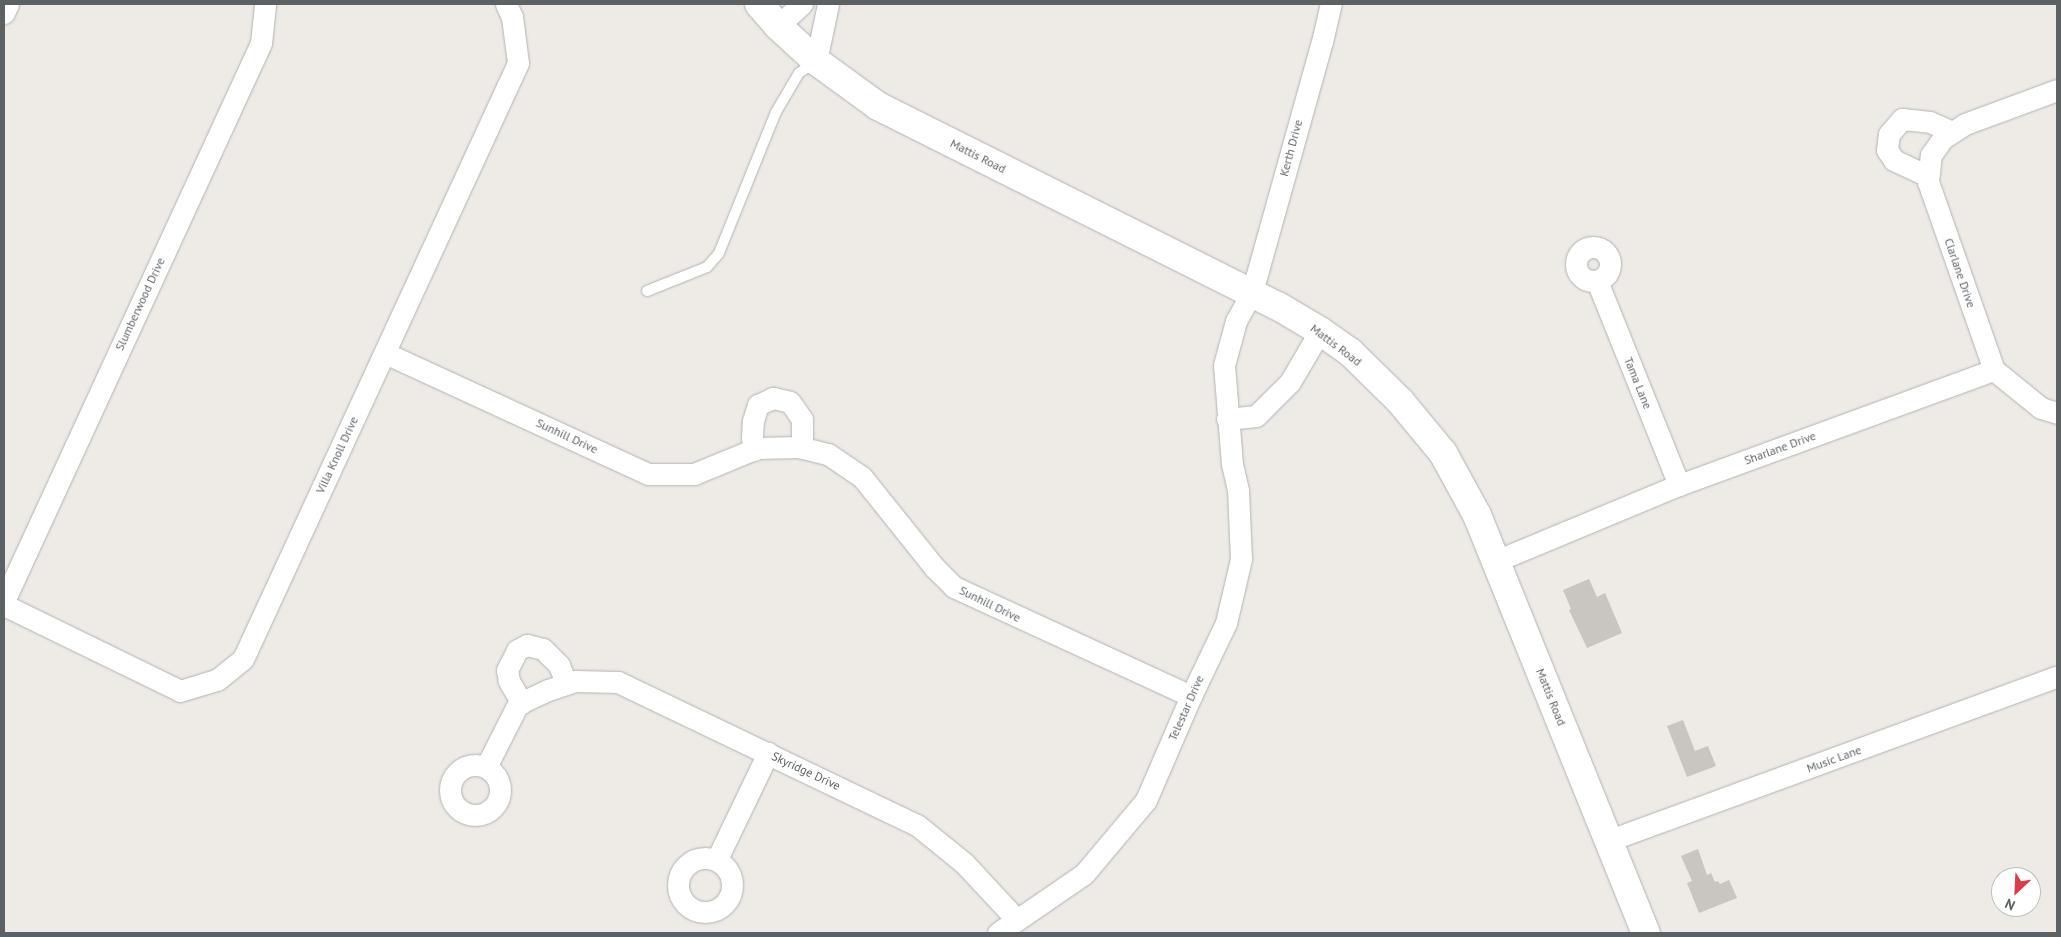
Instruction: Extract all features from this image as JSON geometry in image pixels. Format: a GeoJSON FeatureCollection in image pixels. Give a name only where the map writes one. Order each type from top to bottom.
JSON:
{"type":"FeatureCollection","features":[{"type":"Feature","properties":{"kind":"main road","name":"Mattis Road"},"geometry":{"type":"LineString","coordinates":[[759,4],[778,26],[816,61],[878,106],[1252,292],[1320,330],[1350,352],[1377,377],[1420,423],[1443,453],[1477,515],[1646,933]]}},
{"type":"Feature","properties":{"kind":"street"},"geometry":{"type":"LineString","coordinates":[[4,13],[8,4]]}},
{"type":"Feature","properties":{"kind":"street","name":"Slumberwood Drive"},"geometry":{"type":"LineString","coordinates":[[4,601],[260,43],[265,4]]}},
{"type":"Feature","properties":{"kind":"street","name":"Villa Knoll Drive"},"geometry":{"type":"LineString","coordinates":[[4,605],[180,691],[218,680],[243,659],[518,63],[512,17],[506,4]]}},
{"type":"Feature","properties":{"kind":"street"},"geometry":{"type":"LineString","coordinates":[[778,26],[802,4]]}},
{"type":"Feature","properties":{"kind":"street"},"geometry":{"type":"LineString","coordinates":[[816,61],[828,4]]}},
{"type":"Feature","properties":{"kind":"street","name":"Kerth Drive"},"geometry":{"type":"LineString","coordinates":[[1252,292],[1331,4]]}},
{"type":"Feature","properties":{"kind":"street","name":"Clarlane Drive"},"geometry":{"type":"LineString","coordinates":[[1994,370],[1928,182],[1931,156],[1942,139],[1965,124],[2057,90]]}},
{"type":"Feature","properties":{"kind":"street"},"geometry":{"type":"LineString","coordinates":[[1928,176],[1894,160],[1887,150],[1889,134],[1902,119],[1930,122],[1952,132]]}},
{"type":"Feature","properties":{"kind":"street","name":"Tama Lane"},"geometry":{"type":"LineString","coordinates":[[1597,281],[1679,485]]}},
{"type":"Feature","properties":{"kind":"street","name":"Telestar Drive"},"geometry":{"type":"LineString","coordinates":[[998,933],[1084,874],[1146,800],[1191,696],[1226,623],[1241,559],[1238,490],[1232,464],[1224,365],[1236,320],[1252,292]]}},
{"type":"Feature","properties":{"kind":"street"},"geometry":{"type":"LineString","coordinates":[[1227,419],[1256,416],[1290,382],[1320,330]]}},
{"type":"Feature","properties":{"kind":"street","name":"Sunhill Drive"},"geometry":{"type":"LineString","coordinates":[[384,353],[648,474],[694,474],[754,450],[802,448],[828,454],[862,477],[935,568],[954,587],[1191,696]]}},
{"type":"Feature","properties":{"kind":"street"},"geometry":{"type":"LineString","coordinates":[[1994,370],[2041,408],[2057,413]]}},
{"type":"Feature","properties":{"kind":"street","name":"Sharlane Drive"},"geometry":{"type":"LineString","coordinates":[[1496,561],[1679,485],[1994,370]]}},
{"type":"Feature","properties":{"kind":"street"},"geometry":{"type":"LineString","coordinates":[[754,450],[752,438],[753,422],[758,405],[773,398],[790,402],[802,420],[802,448]]}},
{"type":"Feature","properties":{"kind":"street"},"geometry":{"type":"LineString","coordinates":[[486,767],[518,704],[522,702],[509,682],[507,670],[517,650],[527,645],[543,649],[559,665],[566,683]]}},
{"type":"Feature","properties":{"kind":"street","name":"Music Lane"},"geometry":{"type":"LineString","coordinates":[[1610,840],[2057,676]]}},
{"type":"Feature","properties":{"kind":"street","name":"Skyridge Drive"},"geometry":{"type":"LineString","coordinates":[[522,702],[575,681],[618,682],[917,824],[964,863],[1016,920]]}},
{"type":"Feature","properties":{"kind":"street"},"geometry":{"type":"LineString","coordinates":[[717,859],[768,753]]}},
{"type":"Feature","properties":{"kind":"lane"},"geometry":{"type":"LineString","coordinates":[[647,291],[706,267],[719,253],[776,112],[799,73],[816,61]]}},
{"type":"Feature","properties":{"kind":"building"},"geometry":{"type":"Polygon","coordinates":[[[1589,579],[1597,597],[1605,593],[1622,633],[1587,648],[1569,610],[1571,609],[1563,590],[1589,579]]]}},
{"type":"Feature","properties":{"kind":"building"},"geometry":{"type":"Polygon","coordinates":[[[1683,720],[1695,751],[1708,746],[1716,766],[1687,777],[1667,726],[1683,720]]]}},
{"type":"Feature","properties":{"kind":"building"},"geometry":{"type":"Polygon","coordinates":[[[1698,849],[1707,875],[1711,873],[1715,882],[1718,881],[1720,884],[1729,880],[1737,898],[1699,913],[1687,883],[1692,881],[1681,856],[1698,849]]]}}]}
